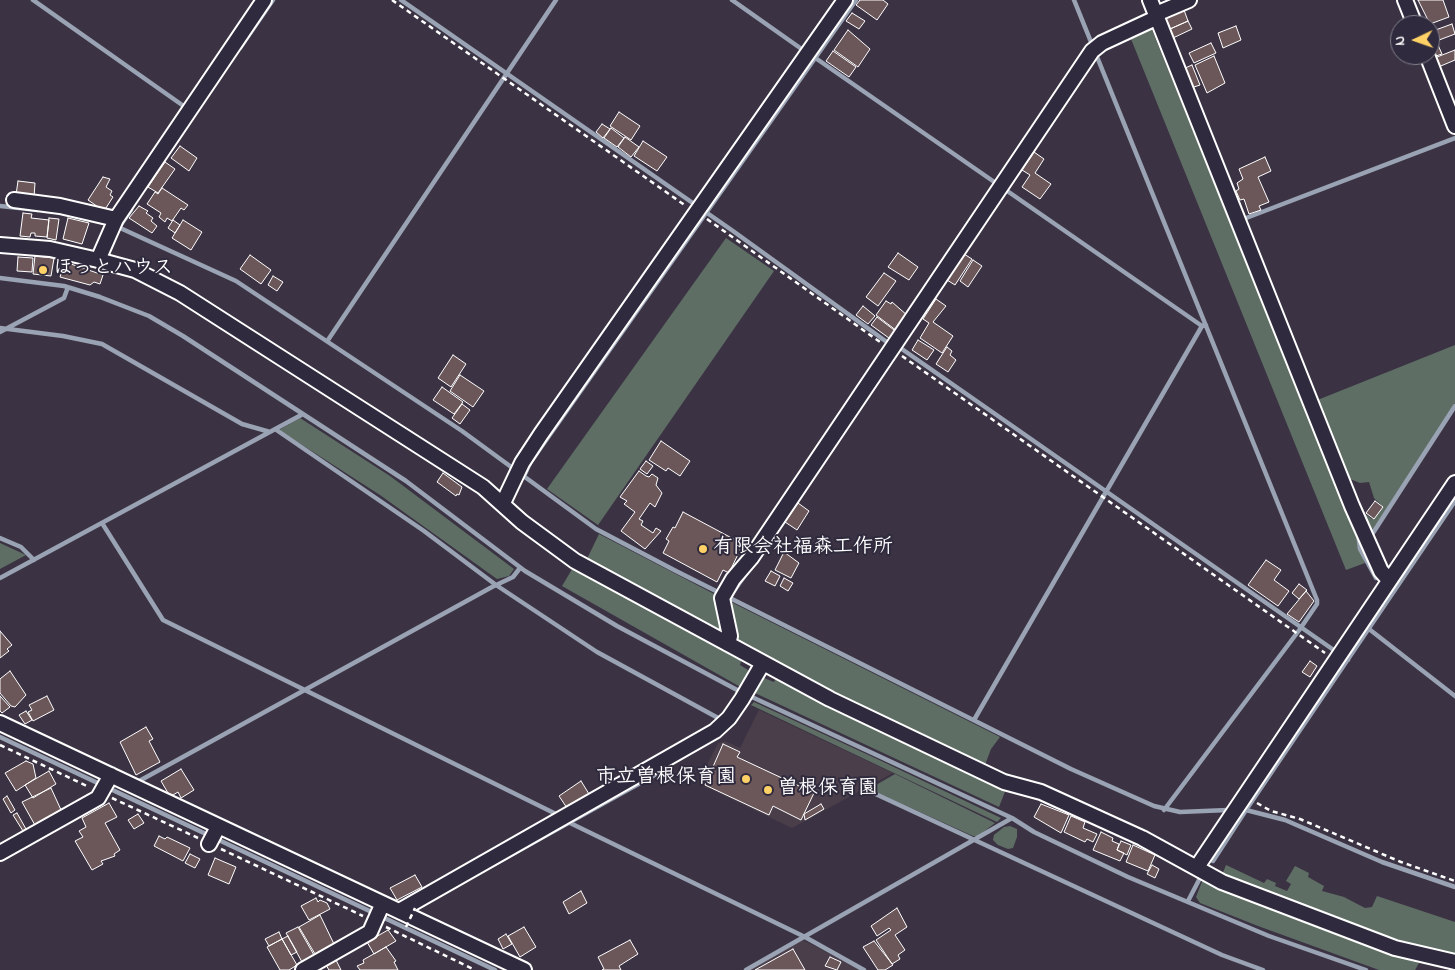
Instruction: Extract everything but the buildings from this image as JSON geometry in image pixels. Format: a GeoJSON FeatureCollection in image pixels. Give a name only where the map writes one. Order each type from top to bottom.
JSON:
{"type":"FeatureCollection","features":[{"type":"Feature","properties":{"kind":"street"},"geometry":{"type":"LineString","coordinates":[[98,260],[116,219],[264,0]]}},
{"type":"Feature","properties":{"kind":"street"},"geometry":{"type":"LineString","coordinates":[[503,503],[518,471],[700,212],[845,0]]}},
{"type":"Feature","properties":{"kind":"street"},"geometry":{"type":"LineString","coordinates":[[1150,0],[1154,18],[1240,220],[1366,536],[1381,571],[1389,580]]}},
{"type":"Feature","properties":{"kind":"street"},"geometry":{"type":"LineString","coordinates":[[728,644],[730,636],[724,595],[896,352],[1001,186],[1094,48],[1189,0]]}},
{"type":"Feature","properties":{"kind":"street"},"geometry":{"type":"LineString","coordinates":[[1405,0],[1411,15]]}},
{"type":"Feature","properties":{"kind":"street"},"geometry":{"type":"LineString","coordinates":[[1431,65],[1455,126]]}},
{"type":"Feature","properties":{"kind":"street"},"geometry":{"type":"LineString","coordinates":[[14,200],[60,206],[116,219]]}},
{"type":"Feature","properties":{"kind":"street"},"geometry":{"type":"LineString","coordinates":[[0,245],[50,249],[135,270],[210,310],[484,487],[522,522],[575,561],[839,703],[1004,782],[1041,792],[1142,838],[1222,882],[1395,948],[1428,964],[1455,962]]}},
{"type":"Feature","properties":{"kind":"street"},"geometry":{"type":"LineString","coordinates":[[1197,867],[1455,483]]}},
{"type":"Feature","properties":{"kind":"street"},"geometry":{"type":"LineString","coordinates":[[0,723],[106,785],[378,915],[399,911],[701,741],[724,724],[745,695],[763,663]]}},
{"type":"Feature","properties":{"kind":"street"},"geometry":{"type":"LineString","coordinates":[[0,853],[98,798],[106,785]]}},
{"type":"Feature","properties":{"kind":"street"},"geometry":{"type":"LineString","coordinates":[[399,911],[524,970]]}},
{"type":"Feature","properties":{"kind":"street"},"geometry":{"type":"LineString","coordinates":[[303,970],[370,932],[378,915]]}},
{"type":"Feature","properties":{"kind":"path"},"geometry":{"type":"LineString","coordinates":[[392,0],[501,77],[700,212],[1298,635],[1338,657]]}},
{"type":"Feature","properties":{"kind":"path"},"geometry":{"type":"LineString","coordinates":[[0,746],[106,785],[378,915],[475,970]]}},
{"type":"Feature","properties":{"kind":"path"},"geometry":{"type":"LineString","coordinates":[[1256,802],[1271,811],[1300,819],[1394,860],[1455,881]]}},
{"type":"Feature","properties":{"kind":"path"},"geometry":{"type":"LineString","coordinates":[[406,927],[416,908]]}},
{"type":"Feature","properties":{"kind":"shaded area"},"geometry":{"type":"Polygon","coordinates":[[[759,710],[893,773],[792,828],[698,783],[718,743],[725,741],[740,748],[759,710]],[[723,744],[705,785],[769,814],[773,806],[802,819],[814,793],[737,757],[740,752],[723,744]]]}},
{"type":"Feature","properties":{"kind":"shaded area"},"geometry":{"type":"Polygon","coordinates":[[[801,939],[861,970],[746,970],[801,939]]]}},
{"type":"Feature","properties":{"kind":"green space"},"geometry":{"type":"Polygon","coordinates":[[[1150,25],[1355,532],[1365,563],[1346,570],[1129,34],[1150,25]]]}},
{"type":"Feature","properties":{"kind":"green space"},"geometry":{"type":"Polygon","coordinates":[[[726,238],[774,271],[598,525],[547,489],[726,238]]]}},
{"type":"Feature","properties":{"kind":"green space"},"geometry":{"type":"Polygon","coordinates":[[[1455,345],[1455,403],[1373,530],[1370,531],[1356,505],[1359,504],[1364,513],[1372,519],[1382,506],[1374,498],[1369,482],[1360,483],[1345,477],[1315,401],[1455,345]]]}},
{"type":"Feature","properties":{"kind":"green space"},"geometry":{"type":"Polygon","coordinates":[[[300,418],[390,476],[514,569],[509,576],[497,579],[380,495],[279,430],[300,418]]]}},
{"type":"Feature","properties":{"kind":"green space"},"geometry":{"type":"Polygon","coordinates":[[[599,534],[718,596],[725,633],[720,634],[586,561],[599,534]]]}},
{"type":"Feature","properties":{"kind":"green space"},"geometry":{"type":"Polygon","coordinates":[[[0,543],[26,555],[0,569],[0,543]]]}},
{"type":"Feature","properties":{"kind":"green space"},"geometry":{"type":"Polygon","coordinates":[[[574,566],[742,658],[740,665],[748,670],[744,689],[562,586],[574,566]]]}},
{"type":"Feature","properties":{"kind":"green space"},"geometry":{"type":"Polygon","coordinates":[[[727,600],[1000,737],[991,749],[985,765],[740,646],[734,635],[727,600]]]}},
{"type":"Feature","properties":{"kind":"green space"},"geometry":{"type":"Polygon","coordinates":[[[764,678],[774,682],[776,678],[1006,789],[999,807],[755,693],[764,678]]]}},
{"type":"Feature","properties":{"kind":"green space"},"geometry":{"type":"Polygon","coordinates":[[[754,702],[1001,818],[997,822],[751,705],[754,702]]]}},
{"type":"Feature","properties":{"kind":"green space"},"geometry":{"type":"Polygon","coordinates":[[[895,774],[995,823],[978,836],[973,836],[869,789],[895,774]]]}},
{"type":"Feature","properties":{"kind":"green space"},"geometry":{"type":"Polygon","coordinates":[[[1010,826],[1017,829],[1017,837],[1013,848],[1008,849],[998,845],[993,840],[994,835],[1004,827],[1010,826]]]}},
{"type":"Feature","properties":{"kind":"green space"},"geometry":{"type":"Polygon","coordinates":[[[1226,865],[1264,883],[1267,879],[1276,883],[1275,886],[1287,891],[1291,884],[1286,881],[1295,866],[1309,873],[1308,877],[1324,886],[1322,891],[1344,897],[1365,908],[1372,907],[1377,896],[1455,922],[1455,957],[1398,942],[1222,875],[1226,865]]]}},
{"type":"Feature","properties":{"kind":"green space"},"geometry":{"type":"Polygon","coordinates":[[[1203,879],[1419,963],[1415,970],[1379,970],[1258,926],[1200,903],[1196,897],[1203,879]]]}},
{"type":"Feature","properties":{"kind":"waterway"},"geometry":{"type":"LineString","coordinates":[[33,0],[185,107]]}},
{"type":"Feature","properties":{"kind":"waterway"},"geometry":{"type":"LineString","coordinates":[[240,48],[273,0]]}},
{"type":"Feature","properties":{"kind":"waterway"},"geometry":{"type":"LineString","coordinates":[[401,0],[733,231],[891,345]]}},
{"type":"Feature","properties":{"kind":"waterway"},"geometry":{"type":"LineString","coordinates":[[328,340],[556,0]]}},
{"type":"Feature","properties":{"kind":"waterway"},"geometry":{"type":"LineString","coordinates":[[732,0],[803,50]]}},
{"type":"Feature","properties":{"kind":"waterway"},"geometry":{"type":"LineString","coordinates":[[524,476],[530,463],[856,0]]}},
{"type":"Feature","properties":{"kind":"waterway"},"geometry":{"type":"LineString","coordinates":[[1074,0],[1317,600],[1317,604],[1300,629],[1164,810]]}},
{"type":"Feature","properties":{"kind":"waterway"},"geometry":{"type":"LineString","coordinates":[[814,57],[1202,326],[1206,325]]}},
{"type":"Feature","properties":{"kind":"waterway"},"geometry":{"type":"LineString","coordinates":[[1241,220],[1455,138]]}},
{"type":"Feature","properties":{"kind":"waterway"},"geometry":{"type":"LineString","coordinates":[[0,206],[38,210]]}},
{"type":"Feature","properties":{"kind":"waterway"},"geometry":{"type":"LineString","coordinates":[[120,226],[131,210]]}},
{"type":"Feature","properties":{"kind":"waterway"},"geometry":{"type":"LineString","coordinates":[[118,227],[236,281],[462,431],[596,529],[1071,769],[1154,806],[1180,812],[1228,810]]}},
{"type":"Feature","properties":{"kind":"waterway"},"geometry":{"type":"LineString","coordinates":[[0,278],[64,286],[100,297],[149,316],[183,336],[406,481],[525,571],[617,626],[739,691],[1012,818],[1034,832],[1128,877],[1269,936],[1366,970]]}},
{"type":"Feature","properties":{"kind":"waterway"},"geometry":{"type":"LineString","coordinates":[[0,332],[64,298],[68,287]]}},
{"type":"Feature","properties":{"kind":"waterway"},"geometry":{"type":"LineString","coordinates":[[974,720],[1202,326]]}},
{"type":"Feature","properties":{"kind":"waterway"},"geometry":{"type":"LineString","coordinates":[[0,328],[63,336],[102,344],[242,424],[270,432]]}},
{"type":"Feature","properties":{"kind":"waterway"},"geometry":{"type":"LineString","coordinates":[[899,347],[1348,660]]}},
{"type":"Feature","properties":{"kind":"waterway"},"geometry":{"type":"LineString","coordinates":[[1367,535],[1373,533],[1455,406]]}},
{"type":"Feature","properties":{"kind":"waterway"},"geometry":{"type":"LineString","coordinates":[[0,578],[303,414]]}},
{"type":"Feature","properties":{"kind":"waterway"},"geometry":{"type":"LineString","coordinates":[[275,429],[424,531],[496,585],[597,652],[720,719]]}},
{"type":"Feature","properties":{"kind":"waterway"},"geometry":{"type":"LineString","coordinates":[[1246,810],[1455,501]]}},
{"type":"Feature","properties":{"kind":"waterway"},"geometry":{"type":"LineString","coordinates":[[102,523],[163,620],[558,815]]}},
{"type":"Feature","properties":{"kind":"waterway"},"geometry":{"type":"LineString","coordinates":[[1358,532],[1360,549],[1376,578]]}},
{"type":"Feature","properties":{"kind":"waterway"},"geometry":{"type":"LineString","coordinates":[[0,538],[21,547],[34,560]]}},
{"type":"Feature","properties":{"kind":"waterway"},"geometry":{"type":"LineString","coordinates":[[141,780],[513,577],[520,568]]}},
{"type":"Feature","properties":{"kind":"waterway"},"geometry":{"type":"LineString","coordinates":[[729,598],[748,571]]}},
{"type":"Feature","properties":{"kind":"waterway"},"geometry":{"type":"LineString","coordinates":[[1369,629],[1455,696]]}},
{"type":"Feature","properties":{"kind":"waterway"},"geometry":{"type":"LineString","coordinates":[[0,737],[495,970]]}},
{"type":"Feature","properties":{"kind":"waterway"},"geometry":{"type":"LineString","coordinates":[[482,871],[669,767]]}},
{"type":"Feature","properties":{"kind":"waterway"},"geometry":{"type":"LineString","coordinates":[[867,790],[1222,955],[1263,970]]}},
{"type":"Feature","properties":{"kind":"waterway"},"geometry":{"type":"LineString","coordinates":[[1213,861],[1246,810],[1285,820],[1382,862],[1455,887]]}},
{"type":"Feature","properties":{"kind":"waterway"},"geometry":{"type":"LineString","coordinates":[[746,970],[1012,818]]}},
{"type":"Feature","properties":{"kind":"waterway"},"geometry":{"type":"LineString","coordinates":[[568,822],[805,937],[864,970]]}},
{"type":"Feature","properties":{"kind":"waterway"},"geometry":{"type":"LineString","coordinates":[[1188,901],[1199,880]]}},
{"type":"Feature","properties":{"kind":"place","name":"ほっとハウス"},"geometry":{"type":"Point","coordinates":[43,270]}},
{"type":"Feature","properties":{"kind":"place","name":"有限会社福森工作所"},"geometry":{"type":"Point","coordinates":[703,549]}},
{"type":"Feature","properties":{"kind":"place","name":"市立曽根保育園"},"geometry":{"type":"Point","coordinates":[746,779]}},
{"type":"Feature","properties":{"kind":"place","name":"曽根保育園"},"geometry":{"type":"Point","coordinates":[768,790]}}]}
